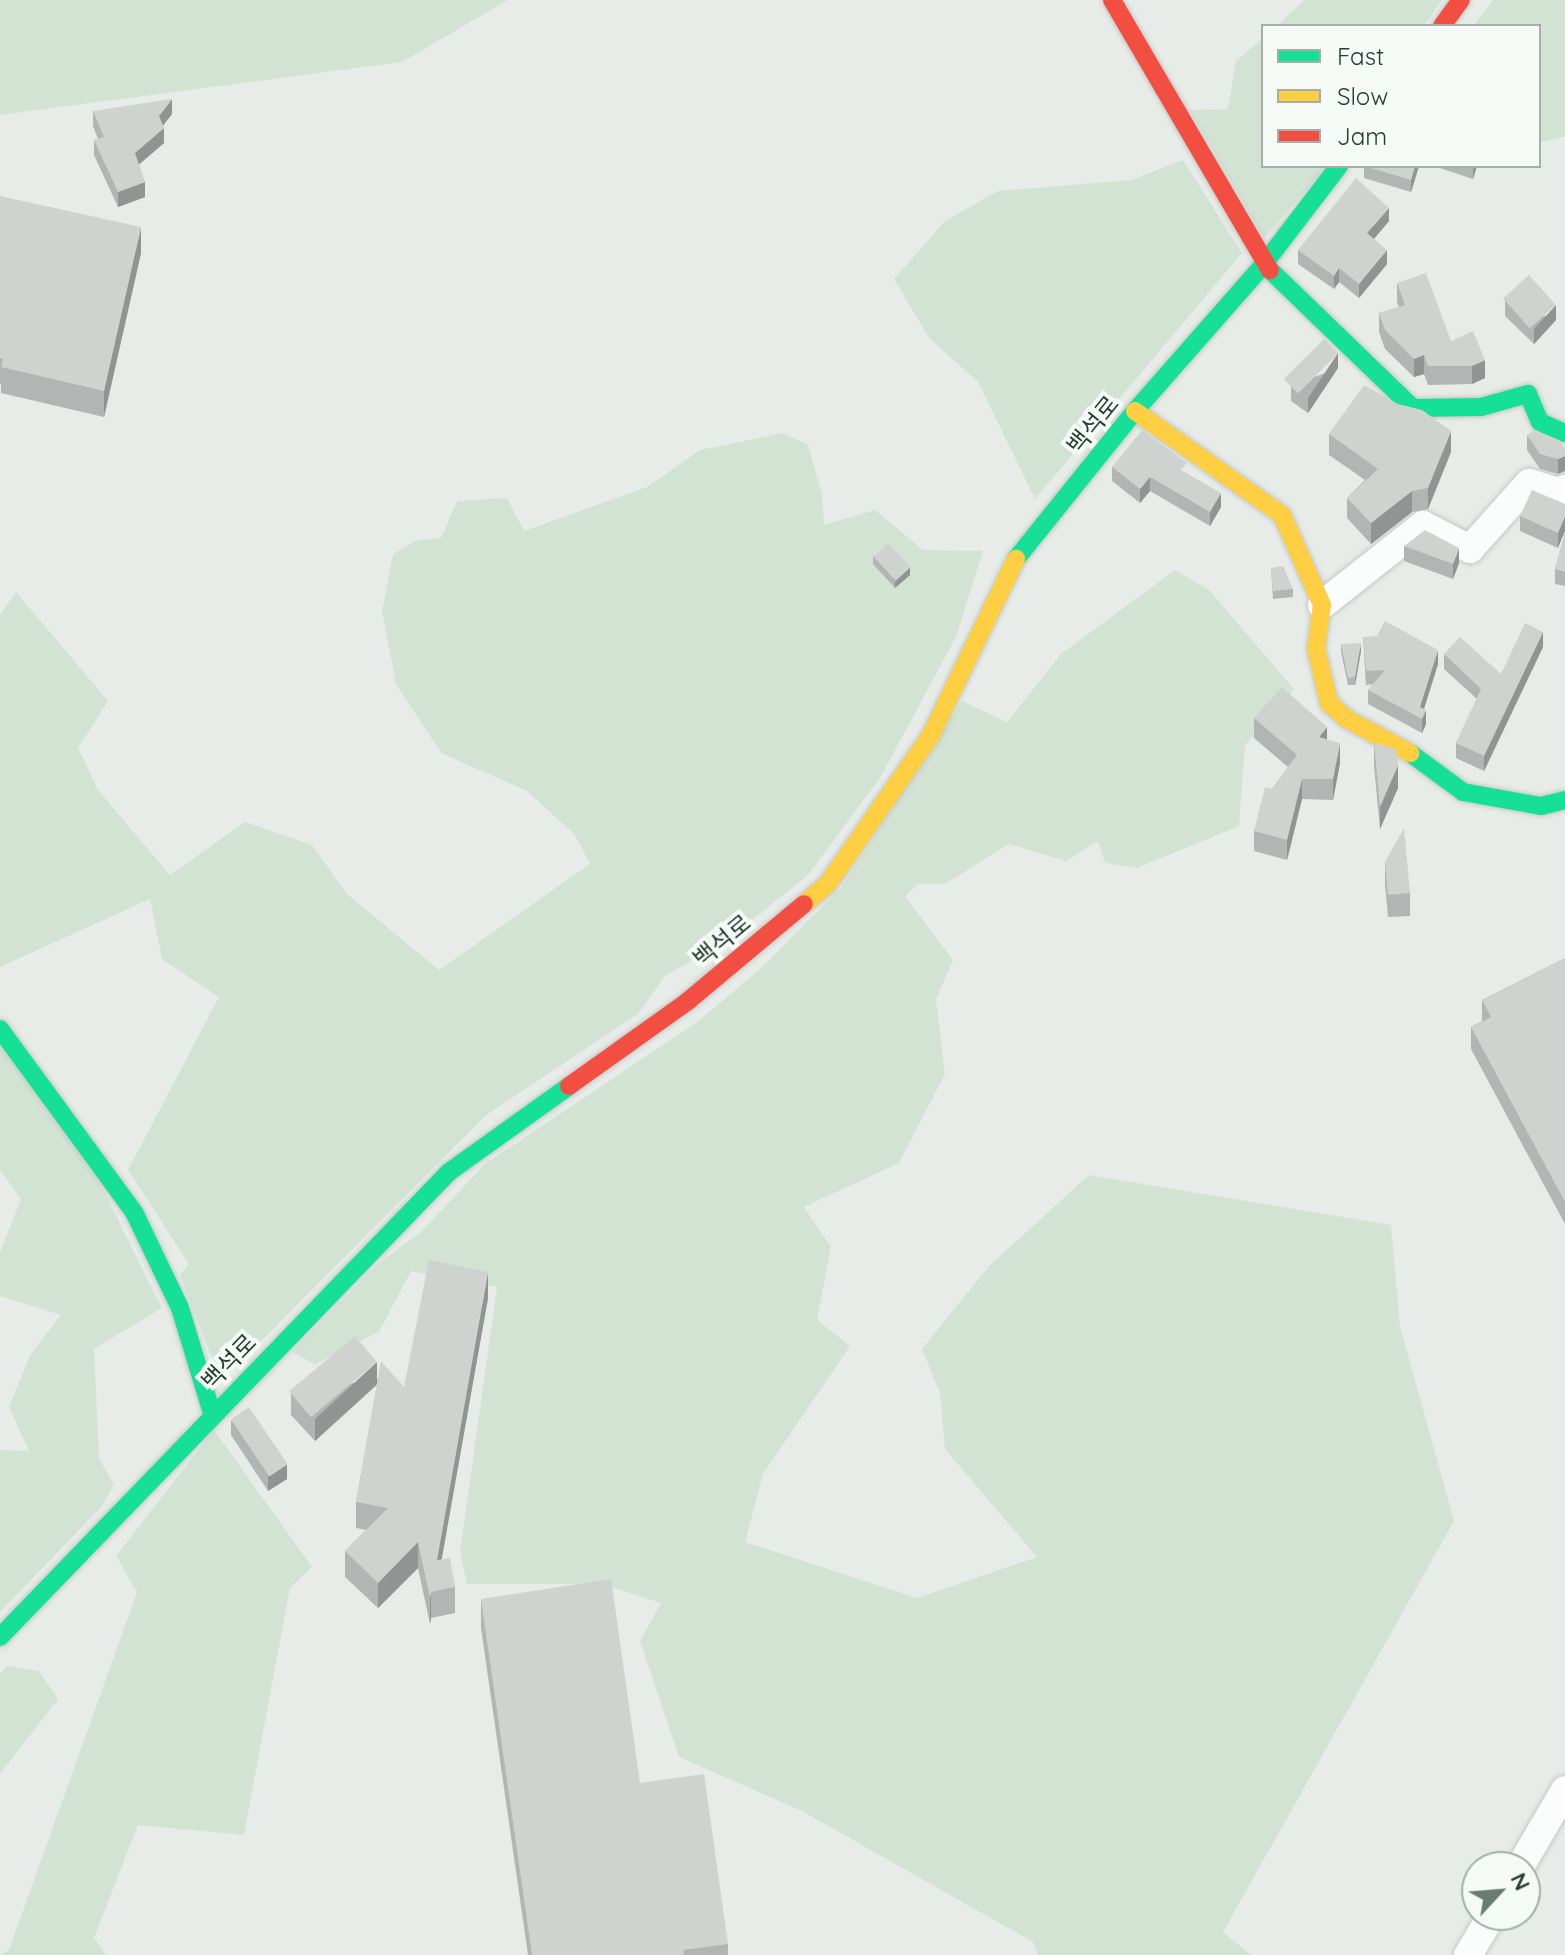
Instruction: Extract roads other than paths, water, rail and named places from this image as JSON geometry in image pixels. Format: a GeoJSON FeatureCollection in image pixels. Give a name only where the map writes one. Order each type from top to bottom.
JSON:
{"type":"FeatureCollection","features":[{"type":"Feature","properties":{"kind":"street"},"geometry":{"type":"LineString","coordinates":[[1112,0],[1264,264],[1413,408],[1481,407],[1528,394],[1540,422],[1565,433]]}},
{"type":"Feature","properties":{"kind":"street"},"geometry":{"type":"LineString","coordinates":[[1443,24],[1461,0]]}},
{"type":"Feature","properties":{"kind":"street","name":"백석로"},"geometry":{"type":"LineString","coordinates":[[0,1637],[212,1413],[449,1172],[688,1001],[827,885],[930,737],[1017,558],[1135,411],[1264,264],[1337,168]]}},
{"type":"Feature","properties":{"kind":"street"},"geometry":{"type":"LineString","coordinates":[[1135,411],[1282,515],[1322,605],[1316,648],[1329,703],[1347,719],[1420,758],[1463,792],[1541,806],[1565,800]]}},
{"type":"Feature","properties":{"kind":"street"},"geometry":{"type":"LineString","coordinates":[[1322,605],[1423,525],[1470,549],[1529,483],[1561,493],[1565,489]]}},
{"type":"Feature","properties":{"kind":"street"},"geometry":{"type":"LineString","coordinates":[[0,1029],[134,1212],[180,1308],[212,1413]]}},
{"type":"Feature","properties":{"kind":"street"},"geometry":{"type":"LineString","coordinates":[[1529,1851],[1565,1790]]}},
{"type":"Feature","properties":{"kind":"street"},"geometry":{"type":"LineString","coordinates":[[1468,1955],[1482,1931]]}}]}
